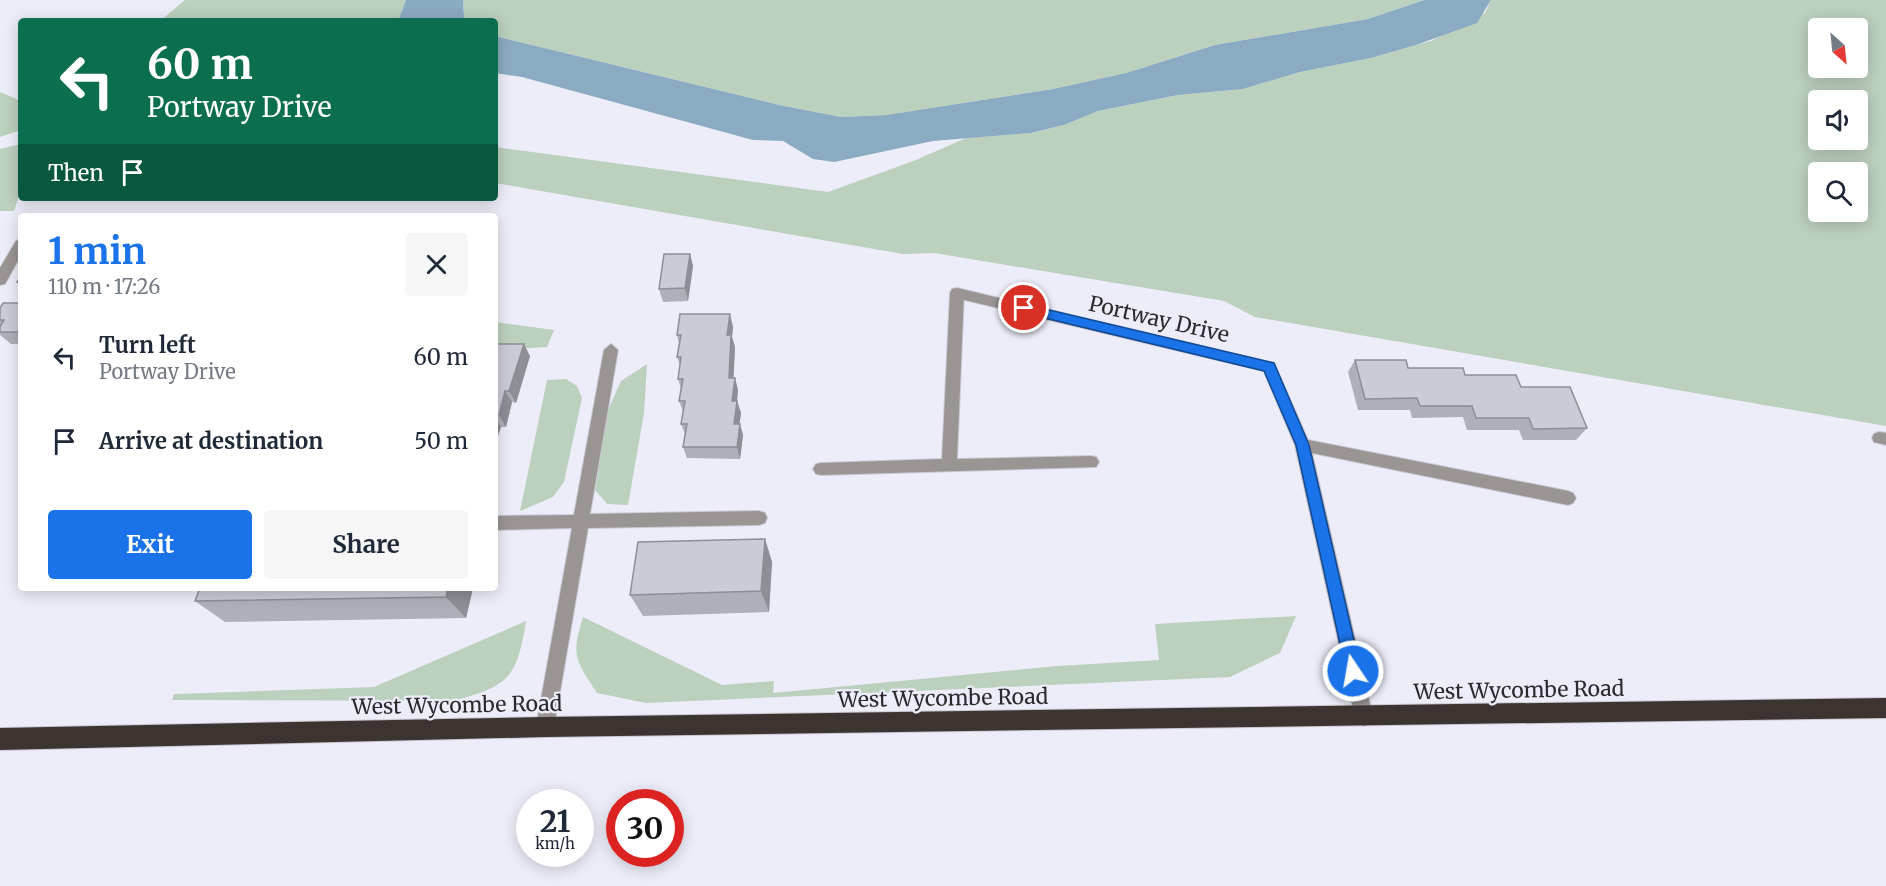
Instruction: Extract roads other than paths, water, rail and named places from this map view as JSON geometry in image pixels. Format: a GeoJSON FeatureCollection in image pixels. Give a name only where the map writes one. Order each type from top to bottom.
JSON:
{"type":"FeatureCollection","features":[{"type":"Feature","properties":{"kind":"highway","name":"West Wycombe Road"},"geometry":{"type":"LineString","coordinates":[[0,739],[545,727],[1886,708]]}},
{"type":"Feature","properties":{"kind":"street"},"geometry":{"type":"LineString","coordinates":[[0,280],[18,249]]}},
{"type":"Feature","properties":{"kind":"street","name":"Portway Drive"},"geometry":{"type":"LineString","coordinates":[[949,466],[957,293],[1269,367],[1303,445],[1364,717]]}},
{"type":"Feature","properties":{"kind":"street"},"geometry":{"type":"LineString","coordinates":[[545,727],[611,350]]}},
{"type":"Feature","properties":{"kind":"street"},"geometry":{"type":"LineString","coordinates":[[1303,445],[1568,498]]}},
{"type":"Feature","properties":{"kind":"street"},"geometry":{"type":"LineString","coordinates":[[821,469],[1091,462]]}},
{"type":"Feature","properties":{"kind":"street"},"geometry":{"type":"LineString","coordinates":[[498,523],[759,518]]}},
{"type":"Feature","properties":{"kind":"water"},"geometry":{"type":"Polygon","coordinates":[[[406,0],[463,0],[465,18],[399,18],[406,0]]]}},
{"type":"Feature","properties":{"kind":"water"},"geometry":{"type":"Polygon","coordinates":[[[1424,0],[1491,0],[1477,23],[1371,58],[1300,72],[1243,89],[1178,95],[1098,111],[1064,125],[1031,133],[933,141],[834,162],[813,159],[783,141],[753,140],[522,77],[498,73],[498,37],[784,106],[841,117],[886,115],[1053,89],[1126,73],[1215,45],[1368,19],[1424,0]]]}}]}
